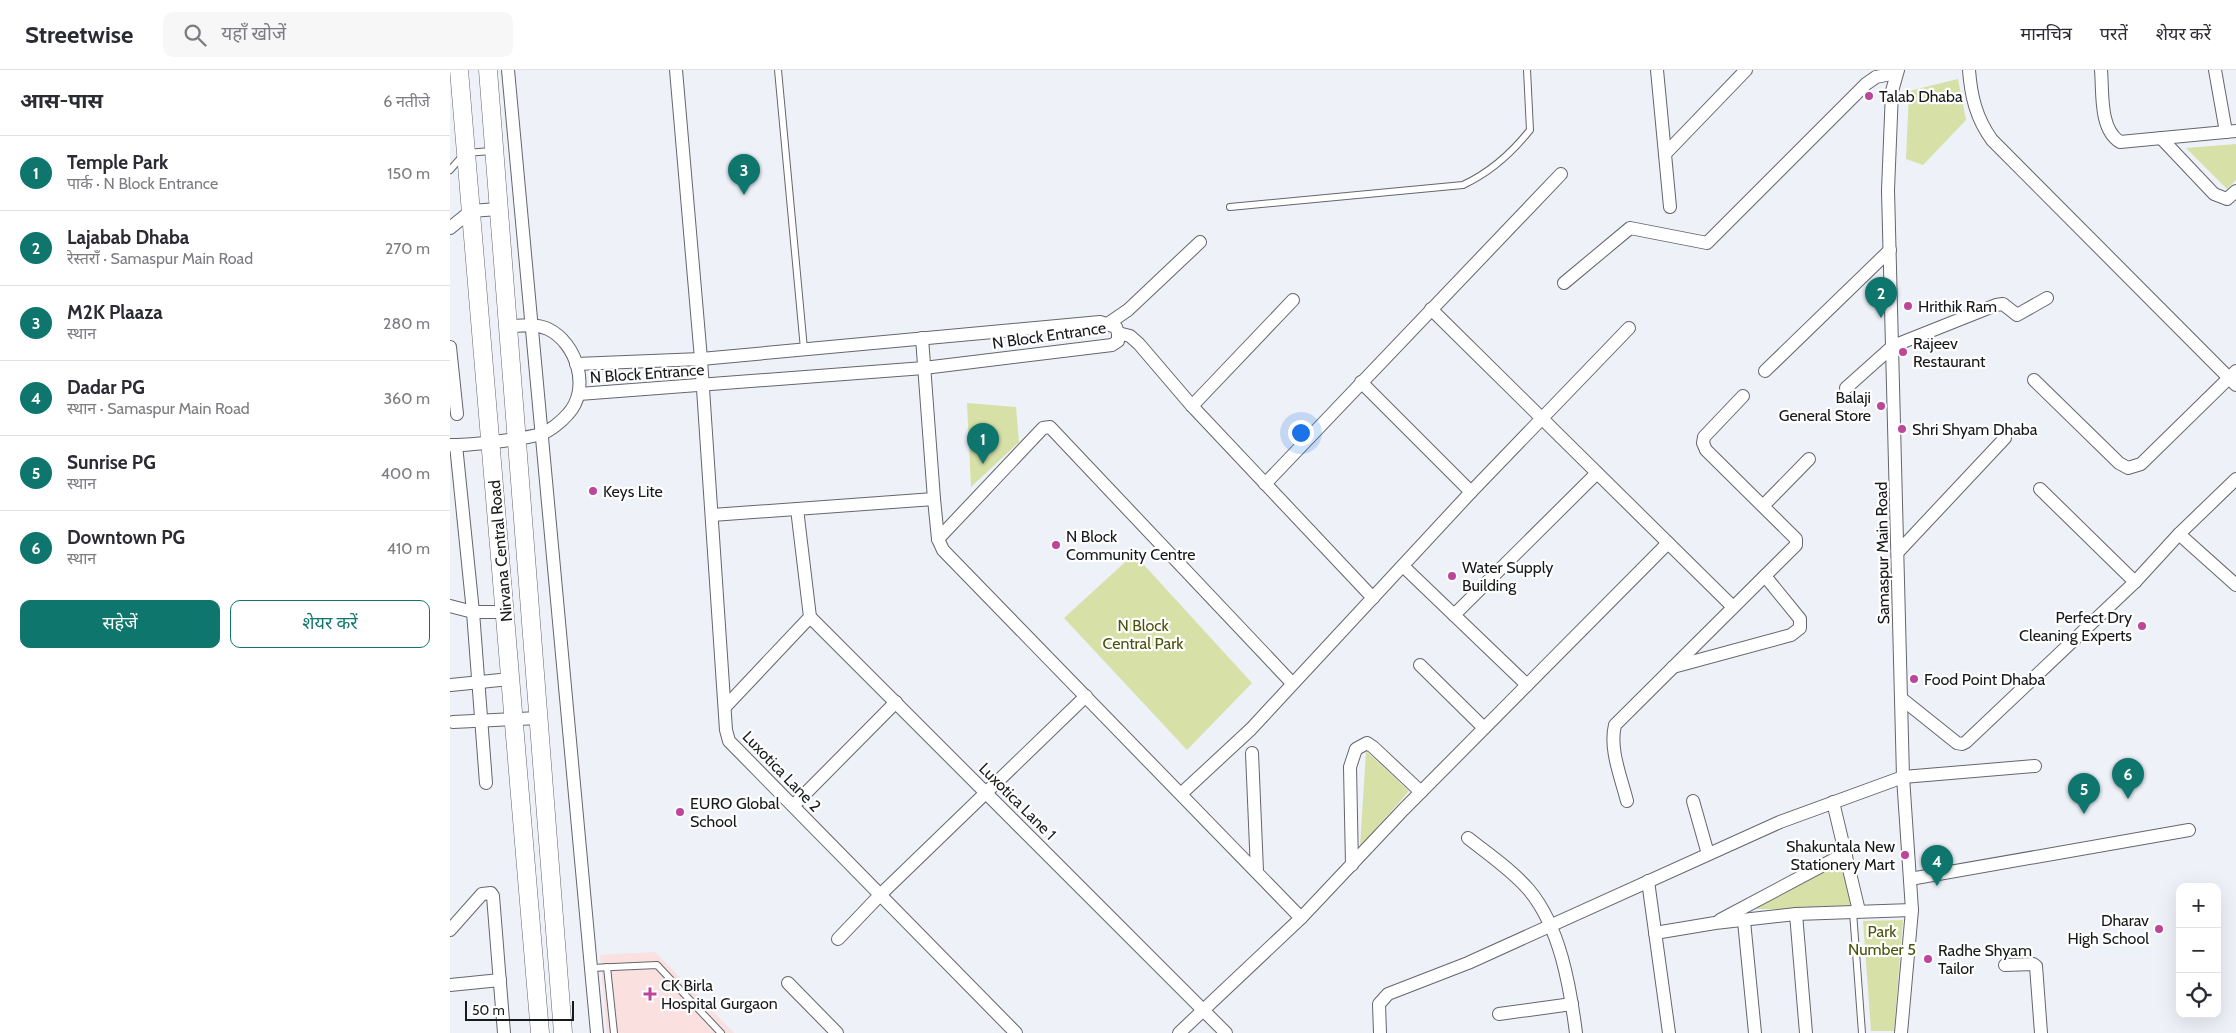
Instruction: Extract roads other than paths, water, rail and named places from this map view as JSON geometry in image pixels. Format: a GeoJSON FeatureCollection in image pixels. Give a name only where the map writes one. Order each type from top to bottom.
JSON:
{"type":"FeatureCollection","features":[{"type":"Feature","properties":{"kind":"main road","name":"Nirvana Central Road"},"geometry":{"type":"LineString","coordinates":[[458,70],[458,97],[471,212],[491,440],[540,1033]]}},
{"type":"Feature","properties":{"kind":"main road","name":"Nirvana Central Road"},"geometry":{"type":"LineString","coordinates":[[488,70],[563,1033]]}},
{"type":"Feature","properties":{"kind":"street"},"geometry":{"type":"LineString","coordinates":[[508,70],[597,1033]]}},
{"type":"Feature","properties":{"kind":"street","name":"Luxotica Lane 2"},"geometry":{"type":"LineString","coordinates":[[676,70],[701,359],[726,706],[726,730],[729,741],[1016,1033]]}},
{"type":"Feature","properties":{"kind":"street"},"geometry":{"type":"LineString","coordinates":[[1657,70],[1670,207]]}},
{"type":"Feature","properties":{"kind":"street"},"geometry":{"type":"LineString","coordinates":[[1665,154],[1746,70]]}},
{"type":"Feature","properties":{"kind":"street"},"geometry":{"type":"LineString","coordinates":[[1969,70],[1976,112],[1982,126],[1992,140],[2234,378],[2141,464],[2128,468],[2119,463],[2034,380]]}},
{"type":"Feature","properties":{"kind":"street"},"geometry":{"type":"LineString","coordinates":[[2101,70],[2106,121],[2113,138],[2120,142],[2231,132],[2215,70]]}},
{"type":"Feature","properties":{"kind":"street"},"geometry":{"type":"LineString","coordinates":[[1564,283],[1630,228],[1707,243],[1866,84],[1876,77],[1897,72]]}},
{"type":"Feature","properties":{"kind":"street","name":"Samaspur Main Road"},"geometry":{"type":"LineString","coordinates":[[1897,72],[1892,91],[1888,190],[1903,777],[1912,910],[1901,1033]]}},
{"type":"Feature","properties":{"kind":"street"},"geometry":{"type":"LineString","coordinates":[[2160,138],[2214,194],[2227,199],[2236,191]]}},
{"type":"Feature","properties":{"kind":"street"},"geometry":{"type":"LineString","coordinates":[[1265,484],[1561,174]]}},
{"type":"Feature","properties":{"kind":"street"},"geometry":{"type":"LineString","coordinates":[[450,228],[471,212],[498,209]]}},
{"type":"Feature","properties":{"kind":"street"},"geometry":{"type":"LineString","coordinates":[[1109,323],[1128,310],[1200,242]]}},
{"type":"Feature","properties":{"kind":"street"},"geometry":{"type":"LineString","coordinates":[[1765,371],[1890,250]]}},
{"type":"Feature","properties":{"kind":"street"},"geometry":{"type":"LineString","coordinates":[[1846,388],[1893,346],[1996,305],[2003,304],[2017,315],[2046,298]]}},
{"type":"Feature","properties":{"kind":"street"},"geometry":{"type":"LineString","coordinates":[[1192,406],[1293,300]]}},
{"type":"Feature","properties":{"kind":"street"},"geometry":{"type":"LineString","coordinates":[[1431,309],[1732,607]]}},
{"type":"Feature","properties":{"kind":"street","name":"N Block Entrance"},"geometry":{"type":"LineString","coordinates":[[576,364],[701,359],[1100,322],[1109,323],[1116,328],[1118,333],[1118,341],[1112,345],[924,368],[579,394]]}},
{"type":"Feature","properties":{"kind":"street"},"geometry":{"type":"LineString","coordinates":[[486,783],[473,612],[453,445],[542,434],[570,413],[579,394],[574,357],[559,336],[547,328],[507,326]]}},
{"type":"Feature","properties":{"kind":"street"},"geometry":{"type":"LineString","coordinates":[[1182,793],[1251,729],[1404,567],[1471,492],[1629,328]]}},
{"type":"Feature","properties":{"kind":"street"},"geometry":{"type":"LineString","coordinates":[[1118,333],[1130,336],[1139,344],[1192,406],[1373,598]]}},
{"type":"Feature","properties":{"kind":"street"},"geometry":{"type":"LineString","coordinates":[[922,338],[938,539],[951,559],[1182,793],[1301,918]]}},
{"type":"Feature","properties":{"kind":"street"},"geometry":{"type":"LineString","coordinates":[[450,347],[457,414]]}},
{"type":"Feature","properties":{"kind":"street"},"geometry":{"type":"LineString","coordinates":[[1361,382],[1471,492]]}},
{"type":"Feature","properties":{"kind":"street"},"geometry":{"type":"LineString","coordinates":[[1627,801],[1614,748],[1612,735],[1614,725],[1796,545],[1796,539],[1706,450],[1703,443],[1704,436],[1743,396]]}},
{"type":"Feature","properties":{"kind":"street"},"geometry":{"type":"LineString","coordinates":[[938,539],[1043,428],[1050,426],[1292,684]]}},
{"type":"Feature","properties":{"kind":"street"},"geometry":{"type":"LineString","coordinates":[[1898,552],[2005,438]]}},
{"type":"Feature","properties":{"kind":"street"},"geometry":{"type":"LineString","coordinates":[[1763,506],[1808,459]]}},
{"type":"Feature","properties":{"kind":"street"},"geometry":{"type":"LineString","coordinates":[[1454,615],[1597,473]]}},
{"type":"Feature","properties":{"kind":"street"},"geometry":{"type":"LineString","coordinates":[[1902,698],[1958,743],[1966,742],[2136,582],[2179,534],[2236,479]]}},
{"type":"Feature","properties":{"kind":"street"},"geometry":{"type":"LineString","coordinates":[[2040,489],[2136,582]]}},
{"type":"Feature","properties":{"kind":"street"},"geometry":{"type":"LineString","coordinates":[[712,515],[934,499]]}},
{"type":"Feature","properties":{"kind":"street"},"geometry":{"type":"LineString","coordinates":[[726,706],[810,617],[798,508]]}},
{"type":"Feature","properties":{"kind":"street"},"geometry":{"type":"LineString","coordinates":[[2179,534],[2236,585]]}},
{"type":"Feature","properties":{"kind":"street"},"geometry":{"type":"LineString","coordinates":[[1179,1033],[1301,918],[1421,792],[1668,543]]}},
{"type":"Feature","properties":{"kind":"street"},"geometry":{"type":"LineString","coordinates":[[1404,567],[1527,685]]}},
{"type":"Feature","properties":{"kind":"street"},"geometry":{"type":"LineString","coordinates":[[1672,667],[1791,635],[1800,628],[1800,619],[1765,576]]}},
{"type":"Feature","properties":{"kind":"street"},"geometry":{"type":"LineString","coordinates":[[450,606],[473,612],[505,612]]}},
{"type":"Feature","properties":{"kind":"street","name":"Luxotica Lane 1"},"geometry":{"type":"LineString","coordinates":[[810,617],[1226,1033]]}},
{"type":"Feature","properties":{"kind":"street"},"geometry":{"type":"LineString","coordinates":[[1420,666],[1484,728]]}},
{"type":"Feature","properties":{"kind":"street"},"geometry":{"type":"LineString","coordinates":[[451,685],[510,679]]}},
{"type":"Feature","properties":{"kind":"street"},"geometry":{"type":"LineString","coordinates":[[838,939],[880,894],[1086,696]]}},
{"type":"Feature","properties":{"kind":"street"},"geometry":{"type":"LineString","coordinates":[[793,806],[896,702]]}},
{"type":"Feature","properties":{"kind":"street"},"geometry":{"type":"LineString","coordinates":[[453,722],[538,718]]}},
{"type":"Feature","properties":{"kind":"street"},"geometry":{"type":"LineString","coordinates":[[1352,865],[1350,767],[1356,749],[1367,743],[1421,792]]}},
{"type":"Feature","properties":{"kind":"street"},"geometry":{"type":"LineString","coordinates":[[1252,753],[1257,871]]}},
{"type":"Feature","properties":{"kind":"street"},"geometry":{"type":"LineString","coordinates":[[1380,1033],[1380,1004],[1388,994],[1468,963],[1780,822],[1903,777],[2035,766]]}},
{"type":"Feature","properties":{"kind":"street"},"geometry":{"type":"LineString","coordinates":[[1693,801],[1708,854]]}},
{"type":"Feature","properties":{"kind":"street"},"geometry":{"type":"LineString","coordinates":[[1834,802],[1846,853],[1856,912]]}},
{"type":"Feature","properties":{"kind":"street"},"geometry":{"type":"LineString","coordinates":[[1910,879],[2188,830]]}},
{"type":"Feature","properties":{"kind":"street"},"geometry":{"type":"LineString","coordinates":[[1468,838],[1529,890],[1552,925],[1572,1004],[1576,1033]]}},
{"type":"Feature","properties":{"kind":"street"},"geometry":{"type":"LineString","coordinates":[[1715,922],[1846,853]]}},
{"type":"Feature","properties":{"kind":"street"},"geometry":{"type":"LineString","coordinates":[[1648,881],[1669,1033]]}},
{"type":"Feature","properties":{"kind":"street"},"geometry":{"type":"LineString","coordinates":[[450,930],[482,894],[491,893],[493,896],[504,1033]]}},
{"type":"Feature","properties":{"kind":"street"},"geometry":{"type":"LineString","coordinates":[[1655,933],[1715,922],[1744,921],[1796,914],[1912,910]]}},
{"type":"Feature","properties":{"kind":"street"},"geometry":{"type":"LineString","coordinates":[[1796,914],[1806,1033]]}},
{"type":"Feature","properties":{"kind":"street"},"geometry":{"type":"LineString","coordinates":[[1744,921],[1755,1033]]}},
{"type":"Feature","properties":{"kind":"street"},"geometry":{"type":"LineString","coordinates":[[2005,965],[2033,964],[2036,966],[2041,1033]]}},
{"type":"Feature","properties":{"kind":"street"},"geometry":{"type":"LineString","coordinates":[[450,985],[500,980]]}},
{"type":"Feature","properties":{"kind":"street"},"geometry":{"type":"LineString","coordinates":[[788,983],[837,1033]]}},
{"type":"Feature","properties":{"kind":"street"},"geometry":{"type":"LineString","coordinates":[[1499,1014],[1572,1004]]}},
{"type":"Feature","properties":{"kind":"lane"},"geometry":{"type":"LineString","coordinates":[[778,70],[804,349]]}},
{"type":"Feature","properties":{"kind":"lane"},"geometry":{"type":"LineString","coordinates":[[1230,207],[1463,185],[1480,177],[1498,164],[1530,130],[1527,70]]}},
{"type":"Feature","properties":{"kind":"lane"},"geometry":{"type":"LineString","coordinates":[[450,170],[465,154],[494,151]]}},
{"type":"Feature","properties":{"kind":"lane"},"geometry":{"type":"LineString","coordinates":[[1856,912],[1862,1033]]}},
{"type":"Feature","properties":{"kind":"lane"},"geometry":{"type":"LineString","coordinates":[[591,968],[657,965],[721,1033]]}},
{"type":"Feature","properties":{"kind":"lane"},"geometry":{"type":"LineString","coordinates":[[608,967],[614,1033]]}},
{"type":"Feature","properties":{"kind":"place","name":"Talab Dhaba"},"geometry":{"type":"Point","coordinates":[1869,96]}},
{"type":"Feature","properties":{"kind":"place","name":"M2K Plaaza"},"geometry":{"type":"Point","coordinates":[744,195]}},
{"type":"Feature","properties":{"kind":"place","name":"Hrithik Ram"},"geometry":{"type":"Point","coordinates":[1908,306]}},
{"type":"Feature","properties":{"kind":"place","name":"Lajabab Dhaba"},"geometry":{"type":"Point","coordinates":[1881,318]}},
{"type":"Feature","properties":{"kind":"place","name":"Rajeev Restaurant"},"geometry":{"type":"Point","coordinates":[1903,352]}},
{"type":"Feature","properties":{"kind":"place","name":"Balaji General Store"},"geometry":{"type":"Point","coordinates":[1881,406]}},
{"type":"Feature","properties":{"kind":"place","name":"Shri Shyam Dhaba"},"geometry":{"type":"Point","coordinates":[1902,429]}},
{"type":"Feature","properties":{"kind":"place","name":"Temple Park"},"geometry":{"type":"Point","coordinates":[983,464]}},
{"type":"Feature","properties":{"kind":"place","name":"Keys Lite"},"geometry":{"type":"Point","coordinates":[593,491]}},
{"type":"Feature","properties":{"kind":"place","name":"N Block Community Centre"},"geometry":{"type":"Point","coordinates":[1056,545]}},
{"type":"Feature","properties":{"kind":"place","name":"Water Supply Building"},"geometry":{"type":"Point","coordinates":[1452,576]}},
{"type":"Feature","properties":{"kind":"place","name":"Perfect Dry Cleaning Experts"},"geometry":{"type":"Point","coordinates":[2142,626]}},
{"type":"Feature","properties":{"kind":"place","name":"Food Point Dhaba"},"geometry":{"type":"Point","coordinates":[1914,679]}},
{"type":"Feature","properties":{"kind":"place","name":"Downtown PG"},"geometry":{"type":"Point","coordinates":[2128,799]}},
{"type":"Feature","properties":{"kind":"place","name":"EURO Global School"},"geometry":{"type":"Point","coordinates":[680,812]}},
{"type":"Feature","properties":{"kind":"place","name":"Sunrise PG"},"geometry":{"type":"Point","coordinates":[2084,814]}},
{"type":"Feature","properties":{"kind":"place","name":"Shakuntala New Stationery Mart"},"geometry":{"type":"Point","coordinates":[1905,855]}},
{"type":"Feature","properties":{"kind":"place","name":"Dadar PG"},"geometry":{"type":"Point","coordinates":[1937,886]}},
{"type":"Feature","properties":{"kind":"place","name":"Dharav High School"},"geometry":{"type":"Point","coordinates":[2159,929]}},
{"type":"Feature","properties":{"kind":"place","name":"Radhe Shyam Tailor"},"geometry":{"type":"Point","coordinates":[1928,959]}},
{"type":"Feature","properties":{"kind":"place","name":"CK Birla Hospital Gurgaon"},"geometry":{"type":"Point","coordinates":[650,994]}},
{"type":"Feature","properties":{"kind":"park label","name":"N Block Central Park"},"geometry":{"type":"Point","coordinates":[1143,634]}},
{"type":"Feature","properties":{"kind":"park label","name":"Park Number 5"},"geometry":{"type":"Point","coordinates":[1882,940]}}]}
